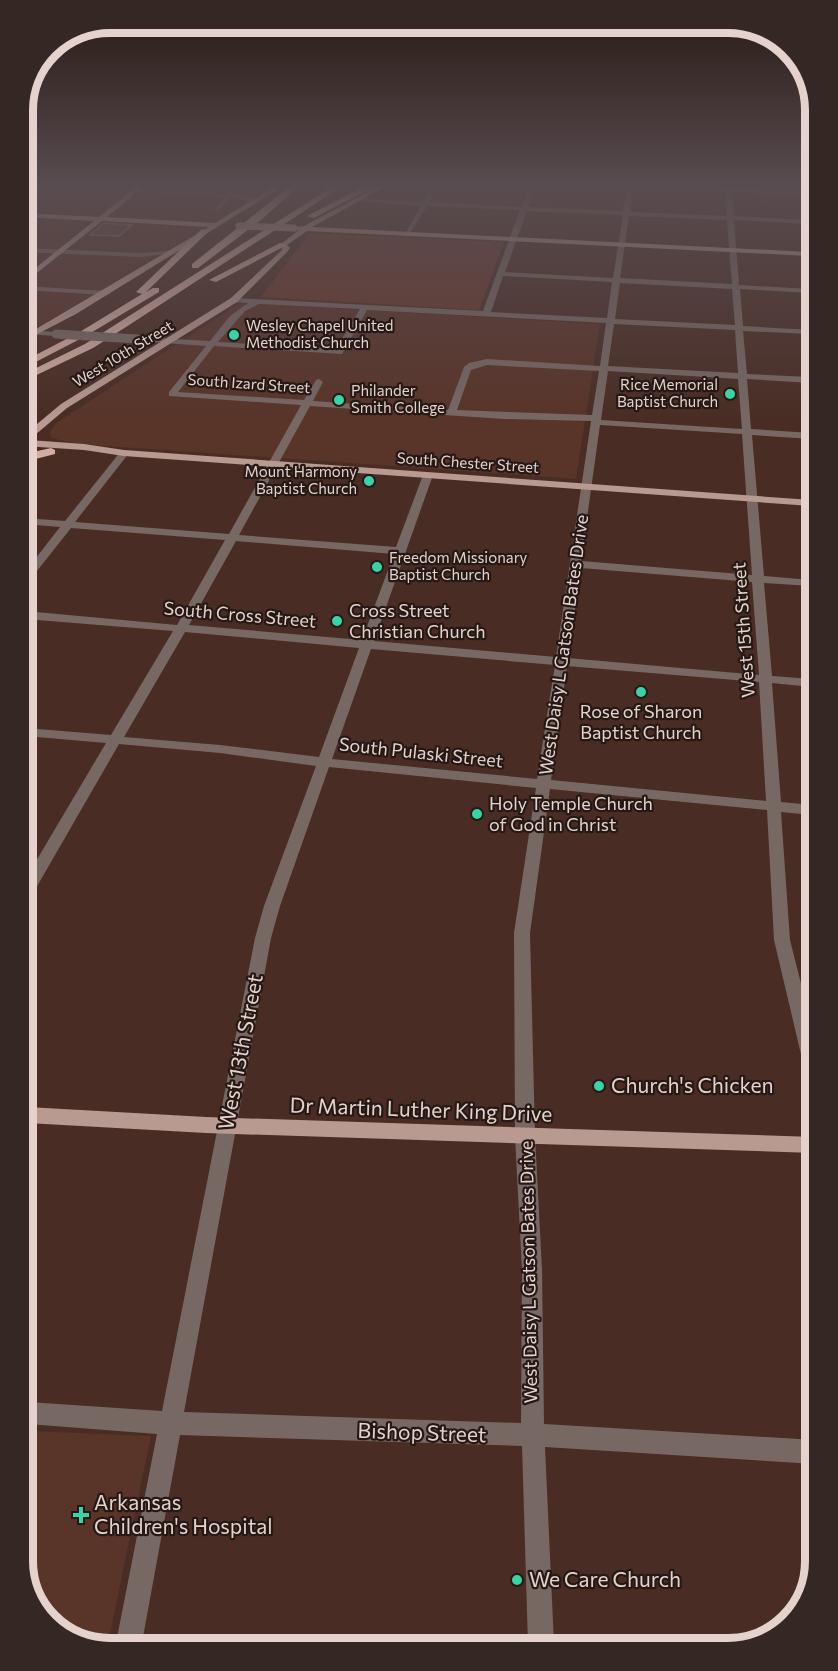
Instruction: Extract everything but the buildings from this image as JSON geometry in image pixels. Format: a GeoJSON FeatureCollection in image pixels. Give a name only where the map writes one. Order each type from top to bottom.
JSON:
{"type":"FeatureCollection","features":[{"type":"Feature","properties":{"kind":"highway"},"geometry":{"type":"LineString","coordinates":[[102,323],[150,285],[170,265]]}},
{"type":"Feature","properties":{"kind":"highway"},"geometry":{"type":"LineString","coordinates":[[123,325],[217,265]]}},
{"type":"Feature","properties":{"kind":"highway"},"geometry":{"type":"LineString","coordinates":[[33,375],[123,325],[243,265]]}},
{"type":"Feature","properties":{"kind":"highway"},"geometry":{"type":"LineString","coordinates":[[33,359],[102,323],[165,285]]}},
{"type":"Feature","properties":{"kind":"highway"},"geometry":{"type":"LineString","coordinates":[[33,455],[51,448]]}},
{"type":"Feature","properties":{"kind":"main road"},"geometry":{"type":"LineString","coordinates":[[35,333],[150,265]]}},
{"type":"Feature","properties":{"kind":"main road","name":"West 10th Street"},"geometry":{"type":"LineString","coordinates":[[33,431],[64,406],[234,300],[270,265]]}},
{"type":"Feature","properties":{"kind":"main road"},"geometry":{"type":"LineString","coordinates":[[185,332],[192,343]]}},
{"type":"Feature","properties":{"kind":"main road"},"geometry":{"type":"LineString","coordinates":[[38,426],[40,435],[51,448]]}},
{"type":"Feature","properties":{"kind":"main road","name":"South Chester Street"},"geometry":{"type":"LineString","coordinates":[[33,443],[51,448]]}},
{"type":"Feature","properties":{"kind":"main road","name":"South Chester Street"},"geometry":{"type":"LineString","coordinates":[[33,449],[51,448],[124,453],[805,503]]}},
{"type":"Feature","properties":{"kind":"main road","name":"Dr Martin Luther King Drive"},"geometry":{"type":"LineString","coordinates":[[33,1115],[226,1125],[805,1145]]}},
{"type":"Feature","properties":{"kind":"street"},"geometry":{"type":"LineString","coordinates":[[486,314],[504,265]]}},
{"type":"Feature","properties":{"kind":"street","name":"West Daisy L Gatson Bates Drive"},"geometry":{"type":"LineString","coordinates":[[541,1638],[533,1435],[532,1270],[525,1136],[522,933],[619,265]]}},
{"type":"Feature","properties":{"kind":"street","name":"West 15th Street"},"geometry":{"type":"LineString","coordinates":[[734,265],[750,499],[766,679],[782,940],[805,1034]]}},
{"type":"Feature","properties":{"kind":"street"},"geometry":{"type":"LineString","coordinates":[[501,274],[805,291]]}},
{"type":"Feature","properties":{"kind":"street"},"geometry":{"type":"LineString","coordinates":[[33,289],[106,293]]}},
{"type":"Feature","properties":{"kind":"street"},"geometry":{"type":"LineString","coordinates":[[234,300],[805,332]]}},
{"type":"Feature","properties":{"kind":"street"},"geometry":{"type":"LineString","coordinates":[[212,344],[237,313],[257,301]]}},
{"type":"Feature","properties":{"kind":"street"},"geometry":{"type":"LineString","coordinates":[[35,333],[339,352],[365,307]]}},
{"type":"Feature","properties":{"kind":"street","name":"South Izard Street"},"geometry":{"type":"LineString","coordinates":[[212,344],[172,394],[539,418],[550,421],[596,421],[805,436]]}},
{"type":"Feature","properties":{"kind":"street"},"geometry":{"type":"LineString","coordinates":[[451,413],[467,369],[481,363],[501,362],[805,380]]}},
{"type":"Feature","properties":{"kind":"street"},"geometry":{"type":"LineString","coordinates":[[33,877],[181,628],[319,382]]}},
{"type":"Feature","properties":{"kind":"street"},"geometry":{"type":"LineString","coordinates":[[33,569],[124,453]]}},
{"type":"Feature","properties":{"kind":"street","name":"West 13th Street"},"geometry":{"type":"LineString","coordinates":[[130,1638],[262,938],[428,476]]}},
{"type":"Feature","properties":{"kind":"street"},"geometry":{"type":"LineString","coordinates":[[33,522],[401,551]]}},
{"type":"Feature","properties":{"kind":"street"},"geometry":{"type":"LineString","coordinates":[[577,564],[805,583]]}},
{"type":"Feature","properties":{"kind":"street","name":"South Cross Street"},"geometry":{"type":"LineString","coordinates":[[33,616],[805,682]]}},
{"type":"Feature","properties":{"kind":"street","name":"South Pulaski Street"},"geometry":{"type":"LineString","coordinates":[[33,733],[220,749],[324,763],[805,809]]}},
{"type":"Feature","properties":{"kind":"street","name":"Bishop Street"},"geometry":{"type":"LineString","coordinates":[[33,1413],[171,1422],[533,1435],[805,1451]]}},
{"type":"Feature","properties":{"kind":"shaded area"},"geometry":{"type":"Polygon","coordinates":[[[33,265],[145,265],[33,330],[33,265]]]}},
{"type":"Feature","properties":{"kind":"shaded area"},"geometry":{"type":"Polygon","coordinates":[[[286,265],[496,265],[479,310],[261,297],[286,265]]]}},
{"type":"Feature","properties":{"kind":"shaded area","name":"Philander Smith College"},"geometry":{"type":"Polygon","coordinates":[[[240,303],[600,324],[576,479],[78,444],[51,438],[50,432],[56,423],[240,303]]]}},
{"type":"Feature","properties":{"kind":"shaded area","name":"Arkansas Children's Hospital"},"geometry":{"type":"Polygon","coordinates":[[[33,1431],[151,1436],[109,1638],[85,1634],[67,1625],[49,1608],[34,1576],[33,1431]]]}},
{"type":"Feature","properties":{"kind":"place","name":"Wesley Chapel United Methodist Church"},"geometry":{"type":"Point","coordinates":[234,335]}},
{"type":"Feature","properties":{"kind":"place","name":"Rice Memorial Baptist Church"},"geometry":{"type":"Point","coordinates":[730,394]}},
{"type":"Feature","properties":{"kind":"place","name":"Philander Smith College"},"geometry":{"type":"Point","coordinates":[339,400]}},
{"type":"Feature","properties":{"kind":"place","name":"Mount Harmony Baptist Church"},"geometry":{"type":"Point","coordinates":[369,481]}},
{"type":"Feature","properties":{"kind":"place","name":"Freedom Missionary Baptist Church"},"geometry":{"type":"Point","coordinates":[377,567]}},
{"type":"Feature","properties":{"kind":"place","name":"Cross Street Christian Church"},"geometry":{"type":"Point","coordinates":[337,621]}},
{"type":"Feature","properties":{"kind":"place","name":"Rose of Sharon Baptist Church"},"geometry":{"type":"Point","coordinates":[641,692]}},
{"type":"Feature","properties":{"kind":"place","name":"Holy Temple Church of God in Christ"},"geometry":{"type":"Point","coordinates":[477,814]}},
{"type":"Feature","properties":{"kind":"place","name":"Church's Chicken"},"geometry":{"type":"Point","coordinates":[599,1086]}},
{"type":"Feature","properties":{"kind":"place","name":"Arkansas Children's Hospital"},"geometry":{"type":"Point","coordinates":[81,1515]}},
{"type":"Feature","properties":{"kind":"place","name":"We Care Church"},"geometry":{"type":"Point","coordinates":[517,1580]}}]}
